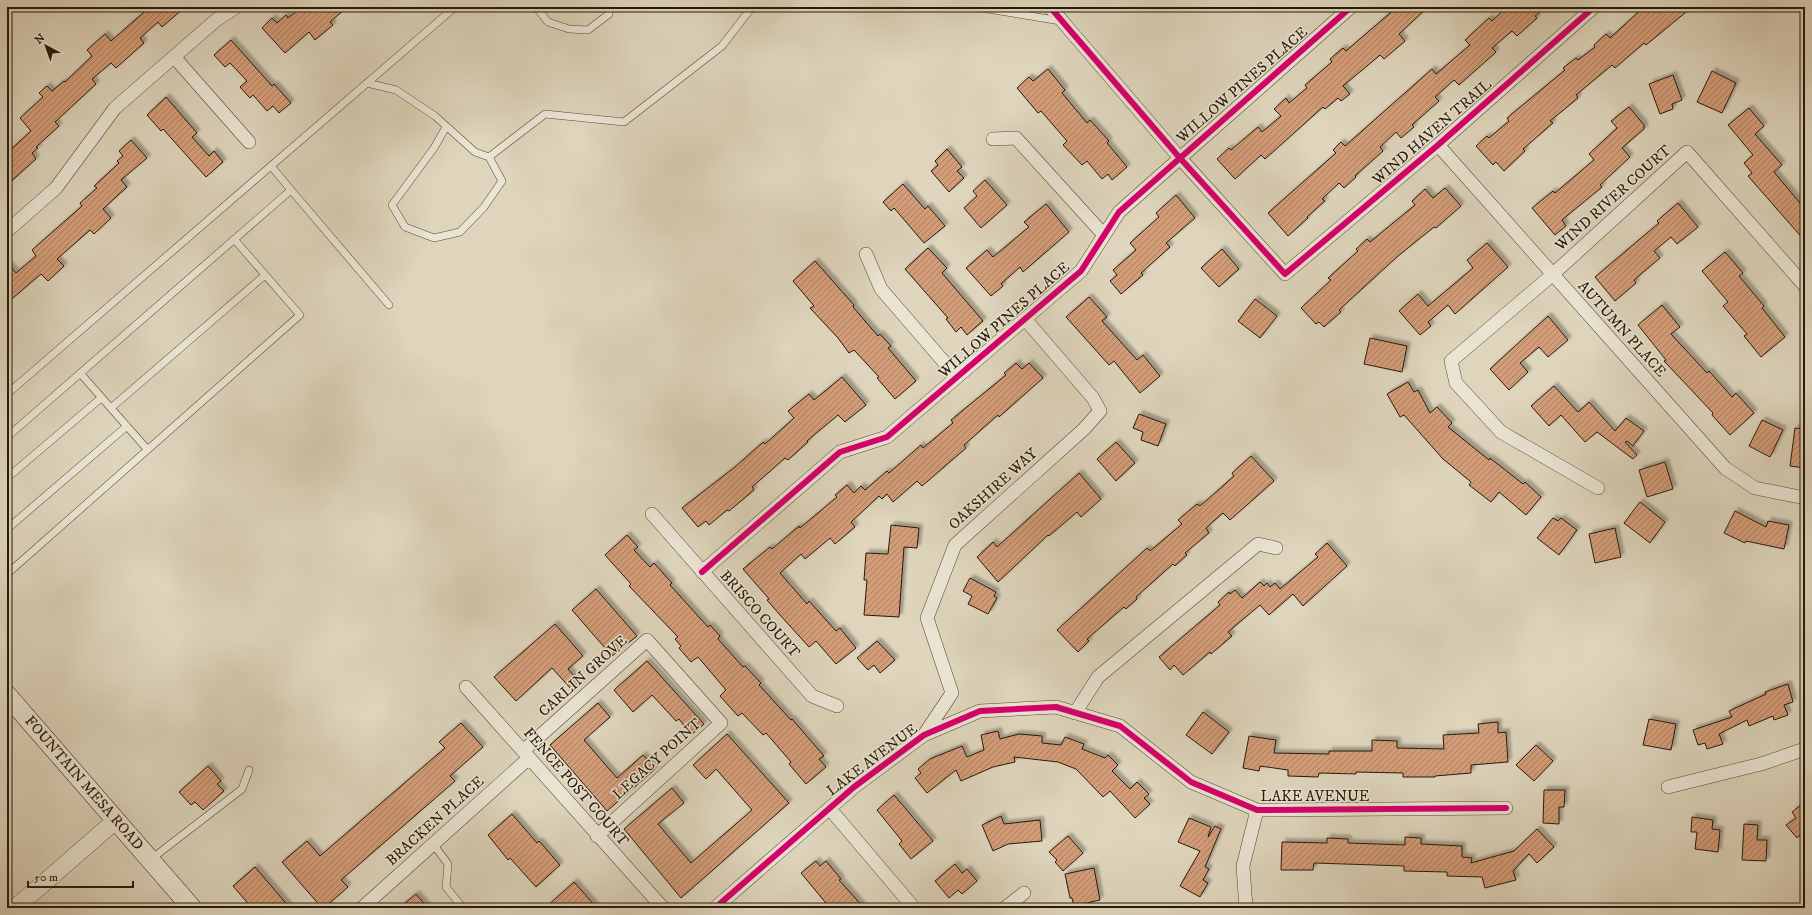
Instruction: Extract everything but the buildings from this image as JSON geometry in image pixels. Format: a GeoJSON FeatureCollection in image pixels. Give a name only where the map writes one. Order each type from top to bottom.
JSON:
{"type":"FeatureCollection","features":[{"type":"Feature","properties":{"kind":"main road","name":"FOUNTAIN MESA ROAD"},"geometry":{"type":"LineString","coordinates":[[7,695],[192,908]]}},
{"type":"Feature","properties":{"kind":"street"},"geometry":{"type":"LineString","coordinates":[[7,231],[56,188],[115,108],[175,58],[216,21],[236,7]]}},
{"type":"Feature","properties":{"kind":"street"},"geometry":{"type":"LineString","coordinates":[[1050,7],[1179,157]]}},
{"type":"Feature","properties":{"kind":"street","name":"WILLOW PINES PLACE"},"geometry":{"type":"LineString","coordinates":[[702,572],[840,452],[887,437],[1081,271],[1119,212],[1179,157],[1351,7]]}},
{"type":"Feature","properties":{"kind":"street","name":"WIND HAVEN TRAIL"},"geometry":{"type":"LineString","coordinates":[[1179,157],[1285,274],[1438,145],[1594,7]]}},
{"type":"Feature","properties":{"kind":"street"},"geometry":{"type":"LineString","coordinates":[[175,58],[249,142]]}},
{"type":"Feature","properties":{"kind":"street"},"geometry":{"type":"LineString","coordinates":[[993,140],[1016,138],[1104,235]]}},
{"type":"Feature","properties":{"kind":"street","name":"AUTUMN PLACE"},"geometry":{"type":"LineString","coordinates":[[1438,145],[1552,275],[1726,468],[1755,488],[1805,498]]}},
{"type":"Feature","properties":{"kind":"street","name":"WIND RIVER COURT"},"geometry":{"type":"LineString","coordinates":[[1552,275],[1687,152],[1805,286]]}},
{"type":"Feature","properties":{"kind":"street"},"geometry":{"type":"LineString","coordinates":[[866,254],[881,289],[957,377]]}},
{"type":"Feature","properties":{"kind":"street"},"geometry":{"type":"LineString","coordinates":[[1552,275],[1451,361],[1456,383],[1501,432],[1598,488]]}},
{"type":"Feature","properties":{"kind":"street","name":"OAKSHIRE WAY"},"geometry":{"type":"LineString","coordinates":[[924,735],[952,693],[927,618],[955,545],[1084,429],[1100,411],[1093,398],[1025,319]]}},
{"type":"Feature","properties":{"kind":"street","name":"BRISCO COURT"},"geometry":{"type":"LineString","coordinates":[[652,514],[812,696],[837,706]]}},
{"type":"Feature","properties":{"kind":"street"},"geometry":{"type":"LineString","coordinates":[[1075,713],[1098,677],[1258,544],[1276,548]]}},
{"type":"Feature","properties":{"kind":"street","name":"CARLIN GROVE"},"geometry":{"type":"LineString","coordinates":[[526,755],[647,640],[721,723]]}},
{"type":"Feature","properties":{"kind":"street","name":"FENCE POST COURT"},"geometry":{"type":"LineString","coordinates":[[466,687],[597,836],[663,908]]}},
{"type":"Feature","properties":{"kind":"street","name":"LAKE AVENUE"},"geometry":{"type":"LineString","coordinates":[[715,908],[854,787],[924,735],[980,711],[1056,707],[1120,726],[1191,782],[1257,810],[1506,808]]}},
{"type":"Feature","properties":{"kind":"street","name":"LEGACY POINT"},"geometry":{"type":"LineString","coordinates":[[597,836],[721,723]]}},
{"type":"Feature","properties":{"kind":"street"},"geometry":{"type":"LineString","coordinates":[[1668,787],[1761,764],[1805,749]]}},
{"type":"Feature","properties":{"kind":"street","name":"BRACKEN PLACE"},"geometry":{"type":"LineString","coordinates":[[362,908],[433,844],[526,755]]}},
{"type":"Feature","properties":{"kind":"street"},"geometry":{"type":"LineString","coordinates":[[830,809],[914,908]]}},
{"type":"Feature","properties":{"kind":"street"},"geometry":{"type":"LineString","coordinates":[[1246,908],[1243,866],[1257,810]]}},
{"type":"Feature","properties":{"kind":"street"},"geometry":{"type":"LineString","coordinates":[[15,908],[115,821]]}},
{"type":"Feature","properties":{"kind":"street"},"geometry":{"type":"LineString","coordinates":[[1005,908],[1024,893]]}},
{"type":"Feature","properties":{"kind":"lane"},"geometry":{"type":"LineString","coordinates":[[7,394],[455,7]]}},
{"type":"Feature","properties":{"kind":"lane"},"geometry":{"type":"LineString","coordinates":[[536,7],[548,22],[569,28],[588,30],[609,14],[610,7]]}},
{"type":"Feature","properties":{"kind":"lane"},"geometry":{"type":"LineString","coordinates":[[489,157],[545,114],[624,122],[722,46],[752,7]]}},
{"type":"Feature","properties":{"kind":"lane"},"geometry":{"type":"LineString","coordinates":[[976,7],[1063,22]]}},
{"type":"Feature","properties":{"kind":"lane"},"geometry":{"type":"LineString","coordinates":[[367,83],[396,90],[435,116],[475,152],[489,157],[502,180],[484,207],[460,232],[434,238],[405,227],[392,205],[434,148],[446,127]]}},
{"type":"Feature","properties":{"kind":"lane"},"geometry":{"type":"LineString","coordinates":[[271,166],[389,305]]}},
{"type":"Feature","properties":{"kind":"lane"},"geometry":{"type":"LineString","coordinates":[[7,437],[291,190]]}},
{"type":"Feature","properties":{"kind":"lane"},"geometry":{"type":"LineString","coordinates":[[7,574],[300,315],[234,239]]}},
{"type":"Feature","properties":{"kind":"lane"},"geometry":{"type":"LineString","coordinates":[[111,408],[265,275]]}},
{"type":"Feature","properties":{"kind":"lane"},"geometry":{"type":"LineString","coordinates":[[80,373],[147,449]]}},
{"type":"Feature","properties":{"kind":"lane"},"geometry":{"type":"LineString","coordinates":[[7,478],[102,398]]}},
{"type":"Feature","properties":{"kind":"lane"},"geometry":{"type":"LineString","coordinates":[[7,529],[127,426]]}},
{"type":"Feature","properties":{"kind":"lane"},"geometry":{"type":"LineString","coordinates":[[150,860],[242,789],[249,770]]}},
{"type":"Feature","properties":{"kind":"lane"},"geometry":{"type":"LineString","coordinates":[[433,844],[448,864],[446,887],[464,908]]}},
{"type":"Feature","properties":{"kind":"cycle path"},"geometry":{"type":"LineString","coordinates":[[1050,7],[1179,157],[1285,274],[1438,145],[1594,7]]}},
{"type":"Feature","properties":{"kind":"cycle path"},"geometry":{"type":"LineString","coordinates":[[702,572],[840,452],[887,437],[1081,271],[1119,212],[1351,7]]}},
{"type":"Feature","properties":{"kind":"cycle path"},"geometry":{"type":"LineString","coordinates":[[715,908],[854,787],[924,735],[980,711],[1056,707],[1120,726],[1191,782],[1257,810],[1506,808]]}}]}
